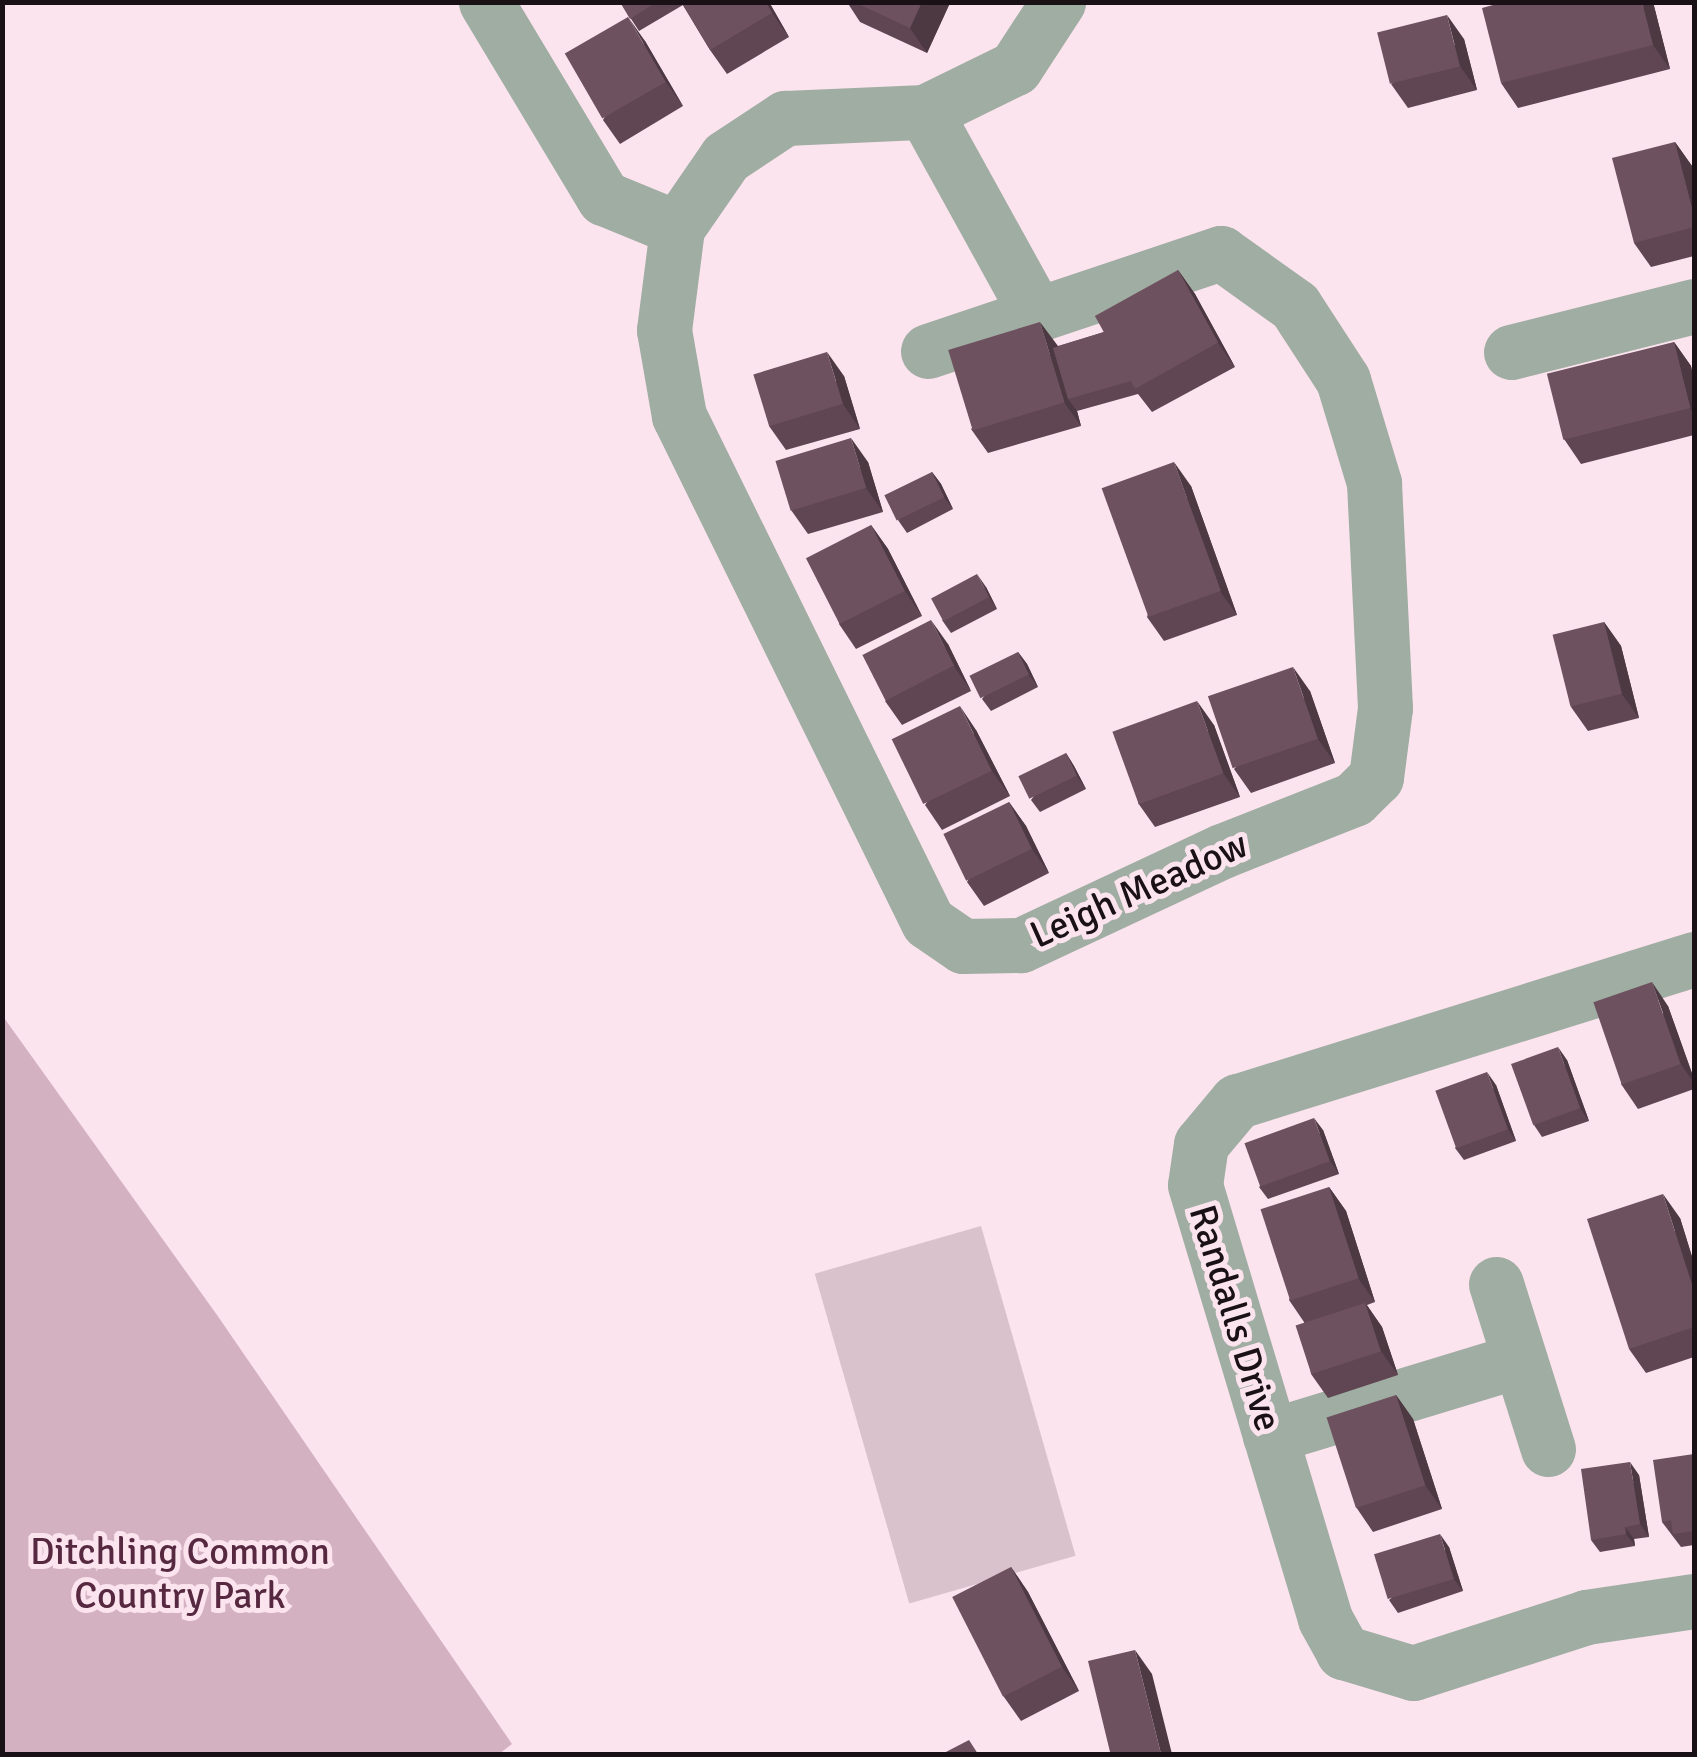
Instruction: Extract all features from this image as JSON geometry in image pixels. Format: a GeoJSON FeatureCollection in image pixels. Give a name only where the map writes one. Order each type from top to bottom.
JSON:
{"type":"FeatureCollection","features":[{"type":"Feature","properties":{"kind":"street"},"geometry":{"type":"LineString","coordinates":[[486,2],[604,198],[677,228]]}},
{"type":"Feature","properties":{"kind":"street","name":"Leigh Meadow"},"geometry":{"type":"LineString","coordinates":[[928,351],[1222,253],[1295,306],[1343,380],[1374,483],[1385,708],[1376,776],[1354,799],[1222,851],[1021,945],[964,946],[928,922],[679,416],[664,330],[677,228],[726,157],[786,118],[925,112],[1015,68],[1058,2]]}},
{"type":"Feature","properties":{"kind":"street"},"geometry":{"type":"LineString","coordinates":[[925,112],[1037,315]]}},
{"type":"Feature","properties":{"kind":"street"},"geometry":{"type":"LineString","coordinates":[[1511,352],[1694,306]]}},
{"type":"Feature","properties":{"kind":"street","name":"Randalls Drive"},"geometry":{"type":"LineString","coordinates":[[1694,958],[1237,1101],[1201,1144],[1195,1185],[1325,1619],[1343,1652],[1413,1673],[1586,1617],[1694,1601]]}},
{"type":"Feature","properties":{"kind":"street"},"geometry":{"type":"LineString","coordinates":[[1496,1284],[1548,1450]]}},
{"type":"Feature","properties":{"kind":"street"},"geometry":{"type":"LineString","coordinates":[[1270,1436],[1520,1360]]}},
{"type":"Feature","properties":{"kind":"shaded area"},"geometry":{"type":"Polygon","coordinates":[[[981,1226],[1076,1556],[909,1603],[815,1274],[981,1226]]]}},
{"type":"Feature","properties":{"kind":"green space","name":"Ditchling Common Country Park"},"geometry":{"type":"Polygon","coordinates":[[[2,1015],[217,1315],[512,1744],[499,1754],[3,1754],[2,1015]]]}},
{"type":"Feature","properties":{"kind":"building"},"geometry":{"type":"Polygon","coordinates":[[[620,2],[657,2],[630,19],[620,2]]]}},
{"type":"Feature","properties":{"kind":"building"},"geometry":{"type":"Polygon","coordinates":[[[681,2],[766,2],[772,13],[710,50],[681,2]]]}},
{"type":"Feature","properties":{"kind":"building"},"geometry":{"type":"Polygon","coordinates":[[[854,2],[922,2],[910,28],[854,2]]]}},
{"type":"Feature","properties":{"kind":"building"},"geometry":{"type":"Polygon","coordinates":[[[1504,2],[1642,2],[1653,45],[1501,83],[1482,8],[1504,2]]]}},
{"type":"Feature","properties":{"kind":"building"},"geometry":{"type":"Polygon","coordinates":[[[1447,15],[1460,66],[1390,84],[1377,32],[1447,15]]]}},
{"type":"Feature","properties":{"kind":"building"},"geometry":{"type":"Polygon","coordinates":[[[628,17],[666,82],[602,118],[565,54],[628,17]]]}},
{"type":"Feature","properties":{"kind":"building"},"geometry":{"type":"Polygon","coordinates":[[[1675,142],[1694,227],[1634,243],[1612,158],[1675,142]]]}},
{"type":"Feature","properties":{"kind":"building"},"geometry":{"type":"Polygon","coordinates":[[[1178,270],[1218,343],[1135,389],[1095,316],[1178,270]]]}},
{"type":"Feature","properties":{"kind":"building"},"geometry":{"type":"Polygon","coordinates":[[[1040,322],[1065,402],[973,430],[948,350],[1040,322]]]}},
{"type":"Feature","properties":{"kind":"building"},"geometry":{"type":"Polygon","coordinates":[[[1104,332],[1131,381],[1068,399],[1053,348],[1104,332]]]}},
{"type":"Feature","properties":{"kind":"building"},"geometry":{"type":"Polygon","coordinates":[[[1674,342],[1690,408],[1563,440],[1547,374],[1674,342]]]}},
{"type":"Feature","properties":{"kind":"building"},"geometry":{"type":"Polygon","coordinates":[[[827,352],[843,404],[769,426],[753,375],[827,352]]]}},
{"type":"Feature","properties":{"kind":"building"},"geometry":{"type":"Polygon","coordinates":[[[851,438],[866,488],[791,511],[775,461],[851,438]]]}},
{"type":"Feature","properties":{"kind":"building"},"geometry":{"type":"Polygon","coordinates":[[[1174,462],[1221,591],[1149,617],[1102,488],[1174,462]]]}},
{"type":"Feature","properties":{"kind":"building"},"geometry":{"type":"Polygon","coordinates":[[[932,472],[944,497],[897,520],[884,495],[932,472]]]}},
{"type":"Feature","properties":{"kind":"building"},"geometry":{"type":"Polygon","coordinates":[[[871,525],[905,591],[840,624],[806,558],[871,525]]]}},
{"type":"Feature","properties":{"kind":"building"},"geometry":{"type":"Polygon","coordinates":[[[977,574],[989,597],[943,621],[931,598],[977,574]]]}},
{"type":"Feature","properties":{"kind":"building"},"geometry":{"type":"Polygon","coordinates":[[[931,620],[954,665],[886,700],[862,655],[931,620]]]}},
{"type":"Feature","properties":{"kind":"building"},"geometry":{"type":"Polygon","coordinates":[[[1604,622],[1622,694],[1570,707],[1553,635],[1604,622]]]}},
{"type":"Feature","properties":{"kind":"building"},"geometry":{"type":"Polygon","coordinates":[[[1018,652],[1029,674],[980,698],[969,676],[1018,652]]]}},
{"type":"Feature","properties":{"kind":"building"},"geometry":{"type":"Polygon","coordinates":[[[1293,667],[1318,739],[1233,768],[1208,696],[1293,667]]]}},
{"type":"Feature","properties":{"kind":"building"},"geometry":{"type":"Polygon","coordinates":[[[1197,701],[1223,773],[1139,804],[1112,732],[1197,701]]]}},
{"type":"Feature","properties":{"kind":"building"},"geometry":{"type":"Polygon","coordinates":[[[960,706],[992,771],[923,804],[892,739],[960,706]]]}},
{"type":"Feature","properties":{"kind":"building"},"geometry":{"type":"Polygon","coordinates":[[[1066,753],[1077,775],[1029,799],[1018,776],[1066,753]]]}},
{"type":"Feature","properties":{"kind":"building"},"geometry":{"type":"Polygon","coordinates":[[[1009,802],[1032,849],[966,881],[943,834],[1009,802]]]}},
{"type":"Feature","properties":{"kind":"building"},"geometry":{"type":"Polygon","coordinates":[[[1652,982],[1680,1064],[1622,1084],[1593,1002],[1652,982]]]}},
{"type":"Feature","properties":{"kind":"building"},"geometry":{"type":"Polygon","coordinates":[[[1558,1047],[1580,1108],[1533,1125],[1511,1064],[1558,1047]]]}},
{"type":"Feature","properties":{"kind":"building"},"geometry":{"type":"Polygon","coordinates":[[[1487,1072],[1508,1129],[1456,1148],[1435,1091],[1487,1072]]]}},
{"type":"Feature","properties":{"kind":"building"},"geometry":{"type":"Polygon","coordinates":[[[1314,1118],[1330,1161],[1260,1187],[1244,1143],[1314,1118]]]}},
{"type":"Feature","properties":{"kind":"building"},"geometry":{"type":"Polygon","coordinates":[[[1329,1187],[1359,1278],[1290,1301],[1261,1209],[1329,1187]]]}},
{"type":"Feature","properties":{"kind":"building"},"geometry":{"type":"Polygon","coordinates":[[[1663,1194],[1694,1291],[1694,1327],[1629,1349],[1587,1219],[1663,1194]]]}},
{"type":"Feature","properties":{"kind":"building"},"geometry":{"type":"Polygon","coordinates":[[[1365,1303],[1381,1352],[1311,1374],[1296,1326],[1365,1303]]]}},
{"type":"Feature","properties":{"kind":"building"},"geometry":{"type":"Polygon","coordinates":[[[1396,1395],[1425,1485],[1356,1508],[1327,1418],[1396,1395]]]}},
{"type":"Feature","properties":{"kind":"building"},"geometry":{"type":"Polygon","coordinates":[[[1694,1454],[1694,1531],[1673,1534],[1671,1520],[1662,1522],[1653,1460],[1694,1454]]]}},
{"type":"Feature","properties":{"kind":"building"},"geometry":{"type":"Polygon","coordinates":[[[1630,1462],[1640,1524],[1625,1527],[1626,1534],[1591,1540],[1581,1469],[1630,1462]]]}},
{"type":"Feature","properties":{"kind":"building"},"geometry":{"type":"Polygon","coordinates":[[[1440,1534],[1454,1579],[1388,1599],[1374,1554],[1440,1534]]]}},
{"type":"Feature","properties":{"kind":"building"},"geometry":{"type":"Polygon","coordinates":[[[1011,1567],[1062,1667],[1003,1697],[952,1597],[1011,1567]]]}},
{"type":"Feature","properties":{"kind":"building"},"geometry":{"type":"Polygon","coordinates":[[[1135,1650],[1161,1754],[1098,1754],[1110,1752],[1088,1661],[1135,1650]]]}},
{"type":"Feature","properties":{"kind":"building"},"geometry":{"type":"Polygon","coordinates":[[[969,1740],[978,1754],[942,1754],[969,1740]]]}}]}
